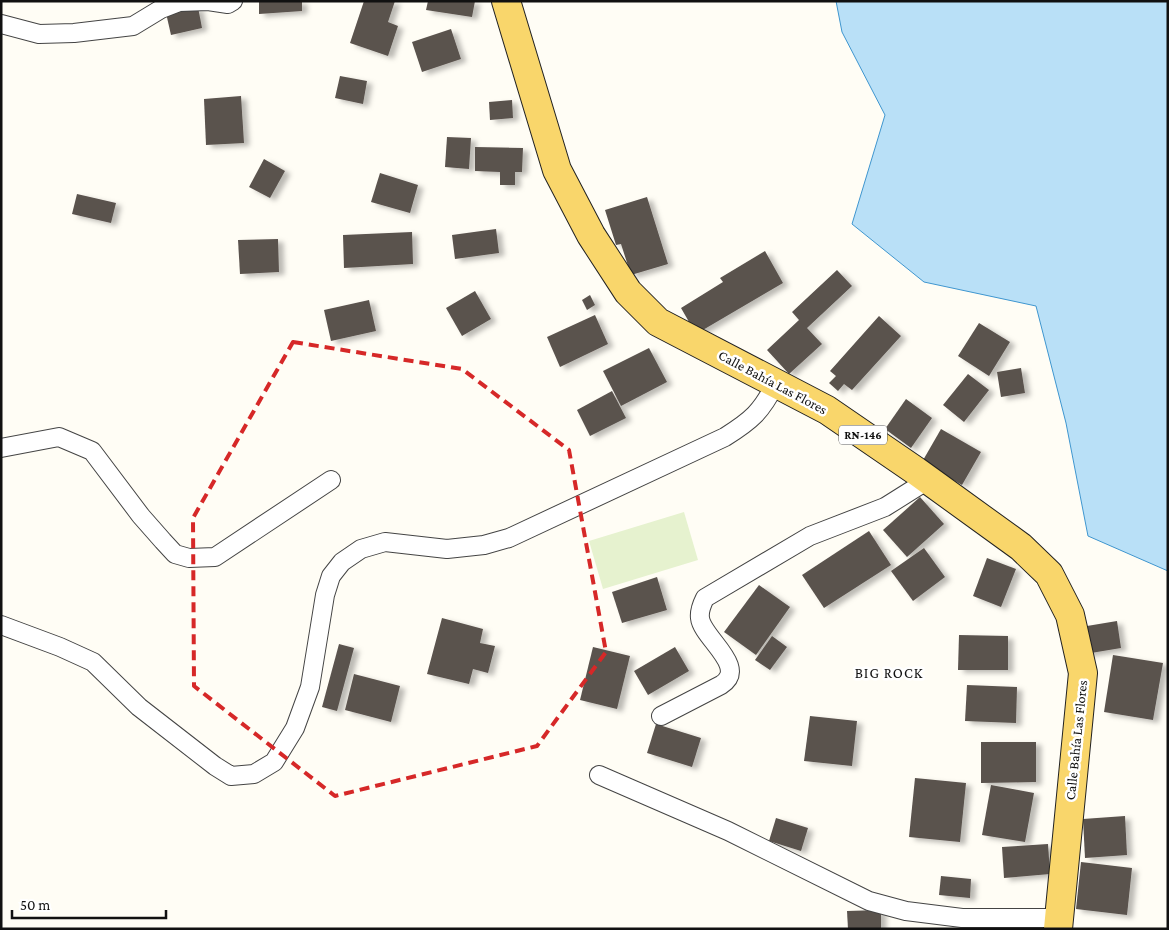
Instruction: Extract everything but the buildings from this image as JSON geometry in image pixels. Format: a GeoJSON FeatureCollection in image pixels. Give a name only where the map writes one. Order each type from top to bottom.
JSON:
{"type":"FeatureCollection","features":[{"type":"Feature","properties":{"kind":"main road","name":"Calle Bahía Las Flores"},"geometry":{"type":"LineString","coordinates":[[506,1],[557,170],[591,234],[628,292],[658,322],[827,410],[1021,546],[1049,574],[1070,616],[1083,673],[1058,923]]}},
{"type":"Feature","properties":{"kind":"street"},"geometry":{"type":"LineString","coordinates":[[1,24],[39,34],[74,33],[133,26],[179,2],[208,1],[228,4],[233,1]]}},
{"type":"Feature","properties":{"kind":"street"},"geometry":{"type":"LineString","coordinates":[[1,625],[60,647],[93,662],[139,707],[215,766],[231,776],[254,774],[274,762],[295,728],[310,686],[325,595],[331,576],[342,562],[361,549],[386,542],[447,548],[484,544],[509,538],[725,437],[747,423],[764,406],[776,383]]}},
{"type":"Feature","properties":{"kind":"street"},"geometry":{"type":"LineString","coordinates":[[1,448],[59,437],[92,451],[163,542],[175,554],[189,558],[214,557],[331,480]]}},
{"type":"Feature","properties":{"kind":"street"},"geometry":{"type":"LineString","coordinates":[[661,716],[726,682],[730,674],[729,664],[702,627],[700,618],[701,608],[705,598],[810,536],[884,507],[928,480]]}},
{"type":"Feature","properties":{"kind":"street"},"geometry":{"type":"LineString","coordinates":[[599,775],[728,831],[869,900],[906,911],[962,918],[1058,923]]}},
{"type":"Feature","properties":{"kind":"highlighted area"},"geometry":{"type":"Polygon","coordinates":[[[293,342],[462,369],[569,450],[606,652],[537,746],[335,796],[194,686],[193,518],[293,342]]]}},
{"type":"Feature","properties":{"kind":"green space"},"geometry":{"type":"Polygon","coordinates":[[[684,512],[698,560],[603,589],[589,541],[684,512]]]}},
{"type":"Feature","properties":{"kind":"water"},"geometry":{"type":"Polygon","coordinates":[[[836,1],[1168,1],[1168,571],[1088,536],[1066,423],[1036,306],[924,282],[852,224],[885,115],[842,32],[836,1]]]}},
{"type":"Feature","properties":{"kind":"district","name":"BIG ROCK"},"geometry":{"type":"Point","coordinates":[889,673]}}]}
